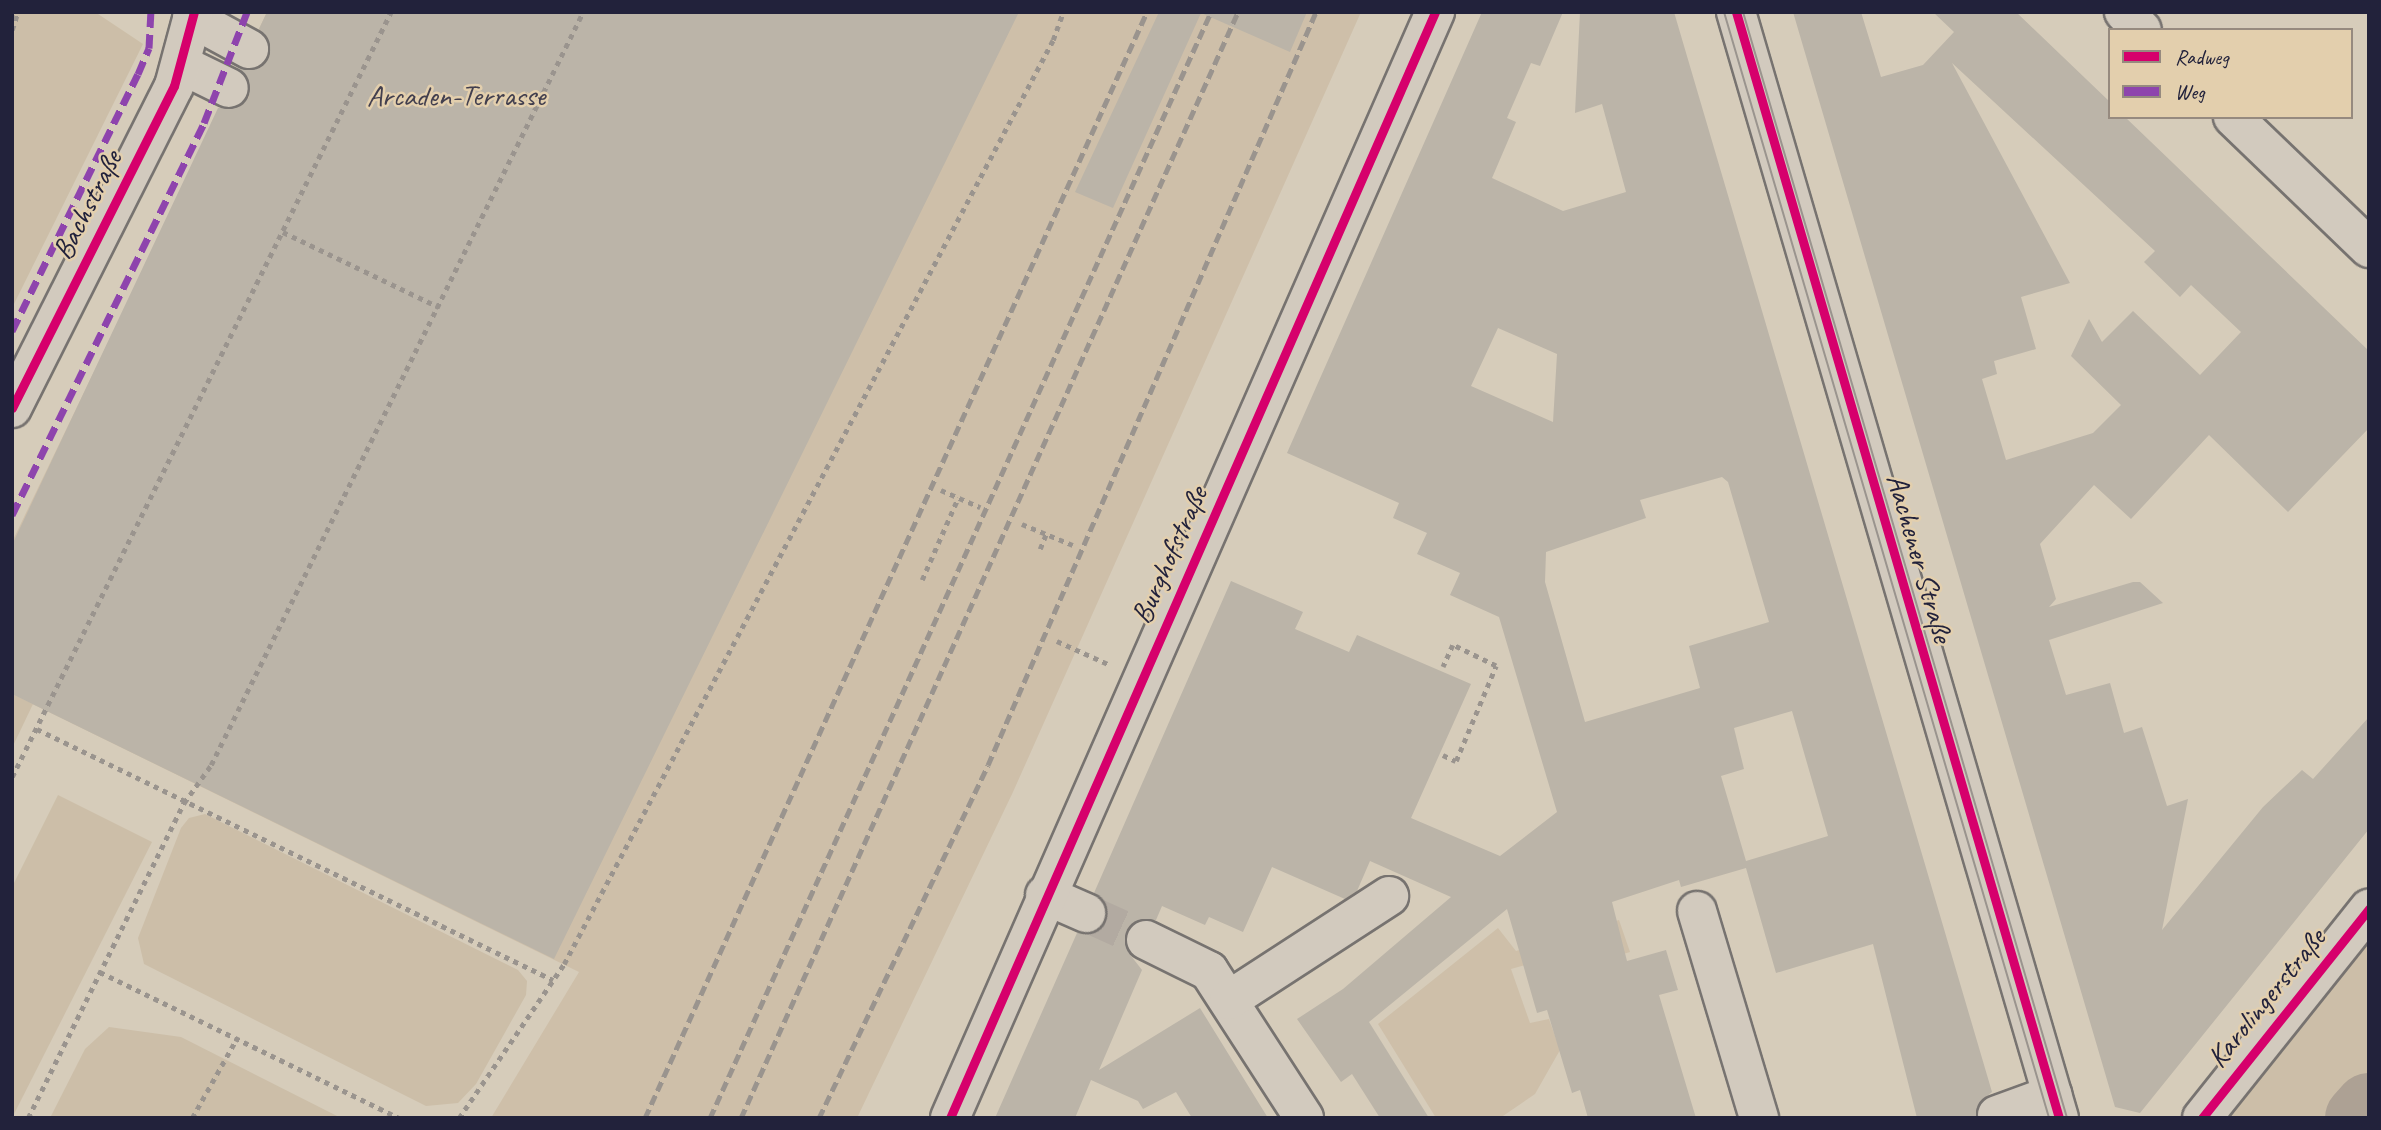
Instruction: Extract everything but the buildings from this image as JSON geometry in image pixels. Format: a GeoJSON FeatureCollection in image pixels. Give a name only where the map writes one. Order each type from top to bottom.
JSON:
{"type":"FeatureCollection","features":[{"type":"Feature","properties":{"kind":"street","name":"Burghofstraße"},"geometry":{"type":"LineString","coordinates":[[950,1118],[1045,895],[1435,12]]}},
{"type":"Feature","properties":{"kind":"street","name":"Aachener Straße"},"geometry":{"type":"LineString","coordinates":[[1735,12],[2055,1107]]}},
{"type":"Feature","properties":{"kind":"street"},"geometry":{"type":"LineString","coordinates":[[2124,12],[2140,28]]}},
{"type":"Feature","properties":{"kind":"street"},"geometry":{"type":"LineString","coordinates":[[193,15],[248,49]]}},
{"type":"Feature","properties":{"kind":"street","name":"Bachstraße"},"geometry":{"type":"LineString","coordinates":[[12,408],[182,65],[193,15]]}},
{"type":"Feature","properties":{"kind":"street"},"geometry":{"type":"LineString","coordinates":[[182,65],[229,88]]}},
{"type":"Feature","properties":{"kind":"street"},"geometry":{"type":"LineString","coordinates":[[2235,119],[2369,248]]}},
{"type":"Feature","properties":{"kind":"street"},"geometry":{"type":"LineString","coordinates":[[1045,895],[1086,913]]}},
{"type":"Feature","properties":{"kind":"street"},"geometry":{"type":"LineString","coordinates":[[1229,1000],[1390,897]]}},
{"type":"Feature","properties":{"kind":"street","name":"Karolingerstraße"},"geometry":{"type":"LineString","coordinates":[[2202,1118],[2369,909]]}},
{"type":"Feature","properties":{"kind":"street"},"geometry":{"type":"LineString","coordinates":[[1697,911],[1759,1118]]}},
{"type":"Feature","properties":{"kind":"street"},"geometry":{"type":"LineString","coordinates":[[1146,940],[1209,971],[1304,1118]]}},
{"type":"Feature","properties":{"kind":"street"},"geometry":{"type":"LineString","coordinates":[[1997,1115],[2055,1107]]}},
{"type":"Feature","properties":{"kind":"path"},"geometry":{"type":"LineString","coordinates":[[12,30],[18,12]]}},
{"type":"Feature","properties":{"kind":"path"},"geometry":{"type":"LineString","coordinates":[[12,777],[391,12]]}},
{"type":"Feature","properties":{"kind":"path"},"geometry":{"type":"LineString","coordinates":[[29,1118],[184,803],[201,786],[583,12]]}},
{"type":"Feature","properties":{"kind":"path"},"geometry":{"type":"LineString","coordinates":[[459,1118],[553,980],[1047,53],[1063,12]]}},
{"type":"Feature","properties":{"kind":"path"},"geometry":{"type":"LineString","coordinates":[[283,232],[439,307]]}},
{"type":"Feature","properties":{"kind":"path"},"geometry":{"type":"LineString","coordinates":[[941,490],[980,507]]}},
{"type":"Feature","properties":{"kind":"path"},"geometry":{"type":"LineString","coordinates":[[922,580],[958,498]]}},
{"type":"Feature","properties":{"kind":"path"},"geometry":{"type":"LineString","coordinates":[[1022,524],[1073,545]]}},
{"type":"Feature","properties":{"kind":"path"},"geometry":{"type":"LineString","coordinates":[[1040,549],[1046,534]]}},
{"type":"Feature","properties":{"kind":"path"},"geometry":{"type":"LineString","coordinates":[[1058,641],[1141,679]]}},
{"type":"Feature","properties":{"kind":"path"},"geometry":{"type":"LineString","coordinates":[[1443,667],[1453,645],[1496,666],[1457,761],[1443,755]]}},
{"type":"Feature","properties":{"kind":"path"},"geometry":{"type":"LineString","coordinates":[[37,729],[184,803],[553,980]]}},
{"type":"Feature","properties":{"kind":"path"},"geometry":{"type":"LineString","coordinates":[[100,972],[400,1118]]}},
{"type":"Feature","properties":{"kind":"path"},"geometry":{"type":"LineString","coordinates":[[192,1118],[237,1038]]}},
{"type":"Feature","properties":{"kind":"shaded area"},"geometry":{"type":"Polygon","coordinates":[[[12,12],[95,12],[143,44],[12,308],[12,12]]]}},
{"type":"Feature","properties":{"kind":"shaded area"},"geometry":{"type":"Polygon","coordinates":[[[267,12],[1361,12],[1013,792],[857,1118],[491,1118],[579,972],[12,694],[12,542],[267,12]]]}},
{"type":"Feature","properties":{"kind":"shaded area"},"geometry":{"type":"Polygon","coordinates":[[[12,694],[33,704],[12,748],[12,694]]]}},
{"type":"Feature","properties":{"kind":"shaded area"},"geometry":{"type":"Polygon","coordinates":[[[58,795],[152,842],[12,1118],[12,887],[58,795]]]}},
{"type":"Feature","properties":{"kind":"shaded area"},"geometry":{"type":"Polygon","coordinates":[[[205,814],[518,970],[527,981],[526,995],[476,1084],[458,1103],[426,1106],[144,964],[138,938],[181,828],[189,818],[205,814]]]}},
{"type":"Feature","properties":{"kind":"shaded area"},"geometry":{"type":"Polygon","coordinates":[[[2369,919],[2369,1118],[2209,1118],[2369,919]]]}},
{"type":"Feature","properties":{"kind":"shaded area"},"geometry":{"type":"Polygon","coordinates":[[[1619,920],[1630,952],[1603,960],[1598,945],[1511,969],[1530,1023],[1549,1019],[1560,1050],[1535,1094],[1500,1118],[1436,1118],[1378,1024],[1498,928],[1516,951],[1619,920]]]}},
{"type":"Feature","properties":{"kind":"shaded area"},"geometry":{"type":"Polygon","coordinates":[[[109,1027],[181,1037],[341,1118],[50,1118],[85,1049],[109,1027]]]}},
{"type":"Feature","properties":{"kind":"waterway"},"geometry":{"type":"LineString","coordinates":[[2359,1118],[2369,1107]]}},
{"type":"Feature","properties":{"kind":"tunnel"},"geometry":{"type":"LineString","coordinates":[[1086,913],[1146,940]]}},
{"type":"Feature","properties":{"kind":"tram line"},"geometry":{"type":"LineString","coordinates":[[1724,12],[2049,1118]]}},
{"type":"Feature","properties":{"kind":"tram line"},"geometry":{"type":"LineString","coordinates":[[1743,12],[2067,1118]]}},
{"type":"Feature","properties":{"kind":"railway"},"geometry":{"type":"LineString","coordinates":[[645,1118],[1147,12]]}},
{"type":"Feature","properties":{"kind":"railway"},"geometry":{"type":"LineString","coordinates":[[710,1118],[1211,12]]}},
{"type":"Feature","properties":{"kind":"railway"},"geometry":{"type":"LineString","coordinates":[[741,1118],[1238,12]]}},
{"type":"Feature","properties":{"kind":"railway"},"geometry":{"type":"LineString","coordinates":[[819,1118],[988,765],[1316,12]]}},
{"type":"Feature","properties":{"kind":"marked path"},"geometry":{"type":"LineString","coordinates":[[12,331],[138,74],[149,48],[151,12]]}},
{"type":"Feature","properties":{"kind":"marked path"},"geometry":{"type":"LineString","coordinates":[[12,515],[204,123],[247,12]]}},
{"type":"Feature","properties":{"kind":"cycle path"},"geometry":{"type":"LineString","coordinates":[[12,408],[174,86],[194,12]]}},
{"type":"Feature","properties":{"kind":"cycle path"},"geometry":{"type":"LineString","coordinates":[[950,1118],[1435,12]]}},
{"type":"Feature","properties":{"kind":"cycle path"},"geometry":{"type":"LineString","coordinates":[[1736,12],[2059,1118]]}},
{"type":"Feature","properties":{"kind":"cycle path"},"geometry":{"type":"LineString","coordinates":[[2202,1118],[2369,909]]}},
{"type":"Feature","properties":{"kind":"park label","name":"Arcaden-Terrasse"},"geometry":{"type":"Point","coordinates":[456,95]}}]}
